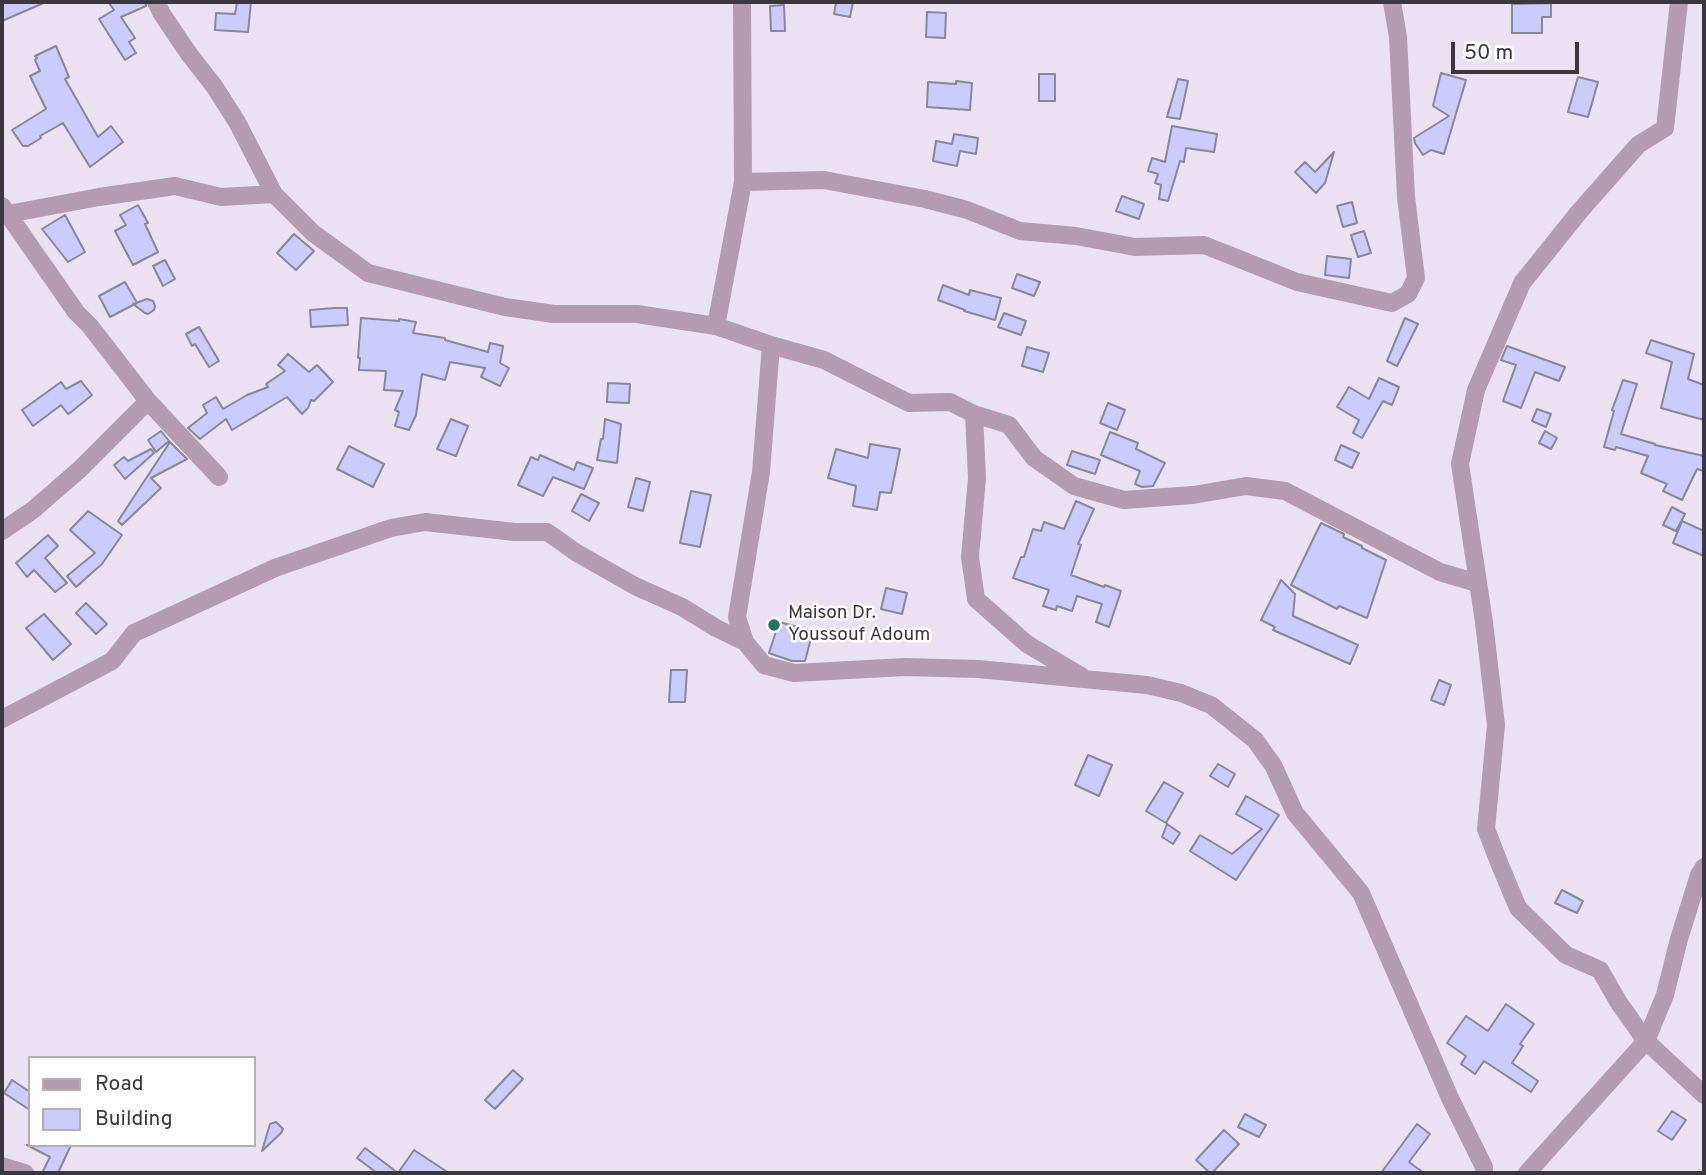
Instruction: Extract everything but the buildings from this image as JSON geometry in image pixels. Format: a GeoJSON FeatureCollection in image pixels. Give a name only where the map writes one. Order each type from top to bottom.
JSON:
{"type":"FeatureCollection","features":[{"type":"Feature","properties":{"kind":"street"},"geometry":{"type":"LineString","coordinates":[[156,2],[237,122],[274,194],[313,233],[368,274],[505,307],[554,314],[637,314],[716,326],[824,360],[909,403],[950,402],[974,414],[1009,425],[1034,458],[1074,486],[1124,500],[1192,495],[1246,486],[1285,491],[1440,572],[1478,583]]}},
{"type":"Feature","properties":{"kind":"street"},"geometry":{"type":"LineString","coordinates":[[716,326],[743,182],[742,2]]}},
{"type":"Feature","properties":{"kind":"street"},"geometry":{"type":"LineString","coordinates":[[743,182],[824,180],[946,204],[1020,231],[1076,236],[1135,247],[1204,245],[1297,282],[1392,303],[1408,294],[1416,278],[1406,197],[1398,37],[1392,2]]}},
{"type":"Feature","properties":{"kind":"street"},"geometry":{"type":"LineString","coordinates":[[1679,2],[1665,128],[1638,145],[1522,283],[1476,390],[1460,464],[1484,622],[1496,725],[1486,828],[1518,908],[1566,955],[1600,970],[1646,1041],[1704,1095]]}},
{"type":"Feature","properties":{"kind":"street"},"geometry":{"type":"LineString","coordinates":[[219,477],[148,401],[76,312],[4,212],[175,186],[221,197],[274,194]]}},
{"type":"Feature","properties":{"kind":"street"},"geometry":{"type":"LineString","coordinates":[[771,345],[761,472],[737,617],[745,642],[764,665],[793,673],[905,667],[978,669],[1084,678],[1147,685],[1181,693],[1211,705],[1255,740],[1273,765],[1295,813],[1362,893],[1450,1098],[1484,1167],[1484,1173]]}},
{"type":"Feature","properties":{"kind":"street"},"geometry":{"type":"LineString","coordinates":[[2,531],[33,510],[79,470],[148,401]]}},
{"type":"Feature","properties":{"kind":"street"},"geometry":{"type":"LineString","coordinates":[[974,414],[977,478],[970,557],[976,599],[1027,644],[1084,678]]}},
{"type":"Feature","properties":{"kind":"street"},"geometry":{"type":"LineString","coordinates":[[2,719],[112,662],[134,633],[251,578],[348,541],[391,528],[425,522],[515,532],[547,532],[577,553],[635,586],[682,607],[745,642]]}},
{"type":"Feature","properties":{"kind":"street"},"geometry":{"type":"LineString","coordinates":[[1527,1173],[1646,1041],[1665,995],[1678,939],[1704,867]]}},
{"type":"Feature","properties":{"kind":"street"},"geometry":{"type":"LineString","coordinates":[[2,1166],[25,1173]]}},
{"type":"Feature","properties":{"kind":"place","name":"Maison Dr. Youssouf Adoum"},"geometry":{"type":"Point","coordinates":[774,625]}}]}
